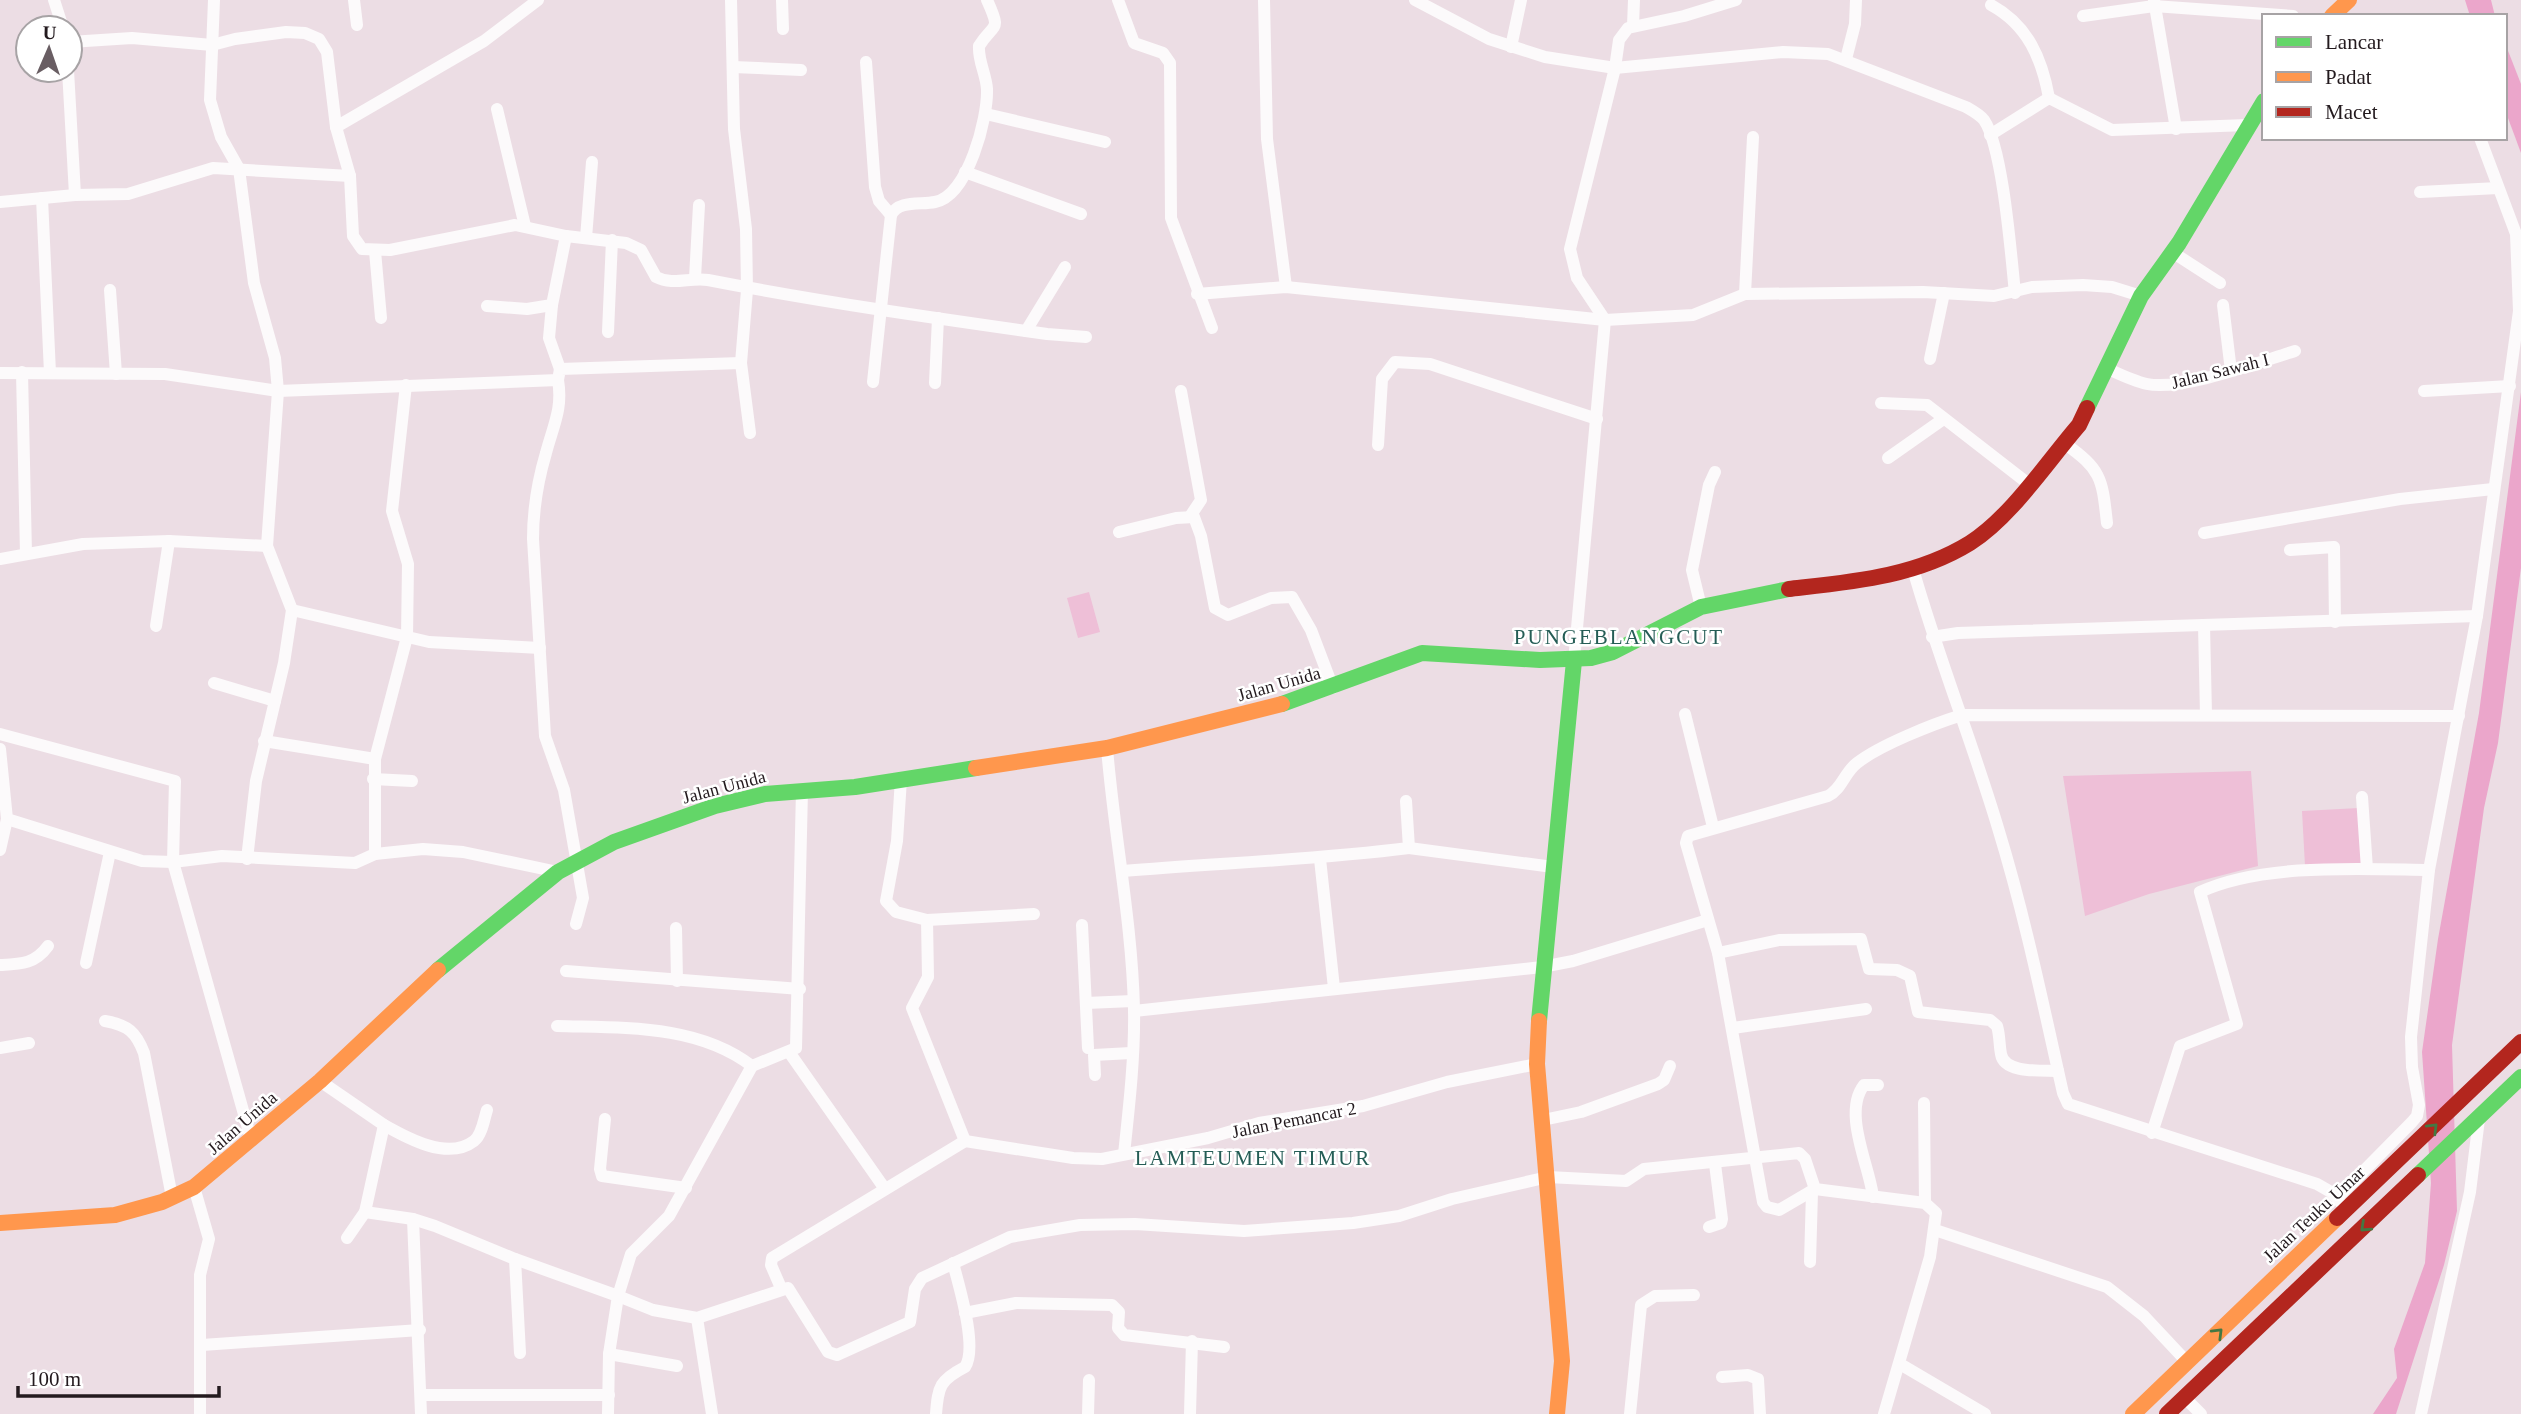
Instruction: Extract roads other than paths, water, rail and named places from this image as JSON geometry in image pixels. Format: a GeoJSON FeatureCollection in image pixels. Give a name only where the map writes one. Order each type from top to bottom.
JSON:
{"type":"FeatureCollection","features":[{"type":"Feature","properties":{"kind":"main road"},"geometry":{"type":"LineString","coordinates":[[2334,14],[2349,0]]}},
{"type":"Feature","properties":{"kind":"main road","name":"Jalan Unida"},"geometry":{"type":"LineString","coordinates":[[0,1223],[115,1215],[194,1187],[320,1081],[420,984],[558,872],[614,842],[715,806],[765,794],[901,779],[1107,748],[1333,688],[1406,657],[1422,653],[1574,661],[1613,652],[1701,607],[1766,592],[1883,578],[1913,569],[1970,543],[1991,527],[2030,485],[2089,409],[2141,296],[2172,252],[2255,119]]}},
{"type":"Feature","properties":{"kind":"main road"},"geometry":{"type":"LineString","coordinates":[[1558,1414],[1562,1361],[1537,1064],[1542,967],[1574,661]]}},
{"type":"Feature","properties":{"kind":"main road","name":"Jalan Teuku Umar"},"geometry":{"type":"LineString","coordinates":[[2133,1414],[2188,1363],[2341,1203],[2398,1163],[2521,1042]]}},
{"type":"Feature","properties":{"kind":"main road"},"geometry":{"type":"LineString","coordinates":[[2484,1077],[2502,1094]]}},
{"type":"Feature","properties":{"kind":"main road"},"geometry":{"type":"LineString","coordinates":[[2166,1414],[2521,1077]]}},
{"type":"Feature","properties":{"kind":"street"},"geometry":{"type":"LineString","coordinates":[[214,0],[209,87],[214,119],[239,169],[254,283],[275,358],[278,391],[267,545],[292,610],[284,663],[264,741],[247,859]]}},
{"type":"Feature","properties":{"kind":"street"},"geometry":{"type":"LineString","coordinates":[[354,0],[357,25]]}},
{"type":"Feature","properties":{"kind":"street"},"geometry":{"type":"LineString","coordinates":[[336,127],[484,41],[538,0]]}},
{"type":"Feature","properties":{"kind":"street"},"geometry":{"type":"LineString","coordinates":[[731,0],[736,153],[745,207],[747,290],[741,363],[750,433]]}},
{"type":"Feature","properties":{"kind":"street"},"geometry":{"type":"LineString","coordinates":[[782,0],[783,29]]}},
{"type":"Feature","properties":{"kind":"street"},"geometry":{"type":"LineString","coordinates":[[873,382],[878,310],[891,215],[901,205],[940,201],[953,191],[965,172],[986,114],[986,76],[979,46],[992,33],[996,22],[987,0]]}},
{"type":"Feature","properties":{"kind":"street"},"geometry":{"type":"LineString","coordinates":[[1118,0],[1134,43],[1163,53],[1170,63],[1171,218],[1197,294],[1212,328]]}},
{"type":"Feature","properties":{"kind":"street"},"geometry":{"type":"LineString","coordinates":[[1264,0],[1267,139],[1286,287]]}},
{"type":"Feature","properties":{"kind":"street"},"geometry":{"type":"LineString","coordinates":[[1415,0],[1511,47],[1545,57],[1615,68],[1783,52],[1828,54],[1976,113],[1990,135],[2006,217],[2015,293]]}},
{"type":"Feature","properties":{"kind":"street"},"geometry":{"type":"LineString","coordinates":[[1511,47],[1521,0]]}},
{"type":"Feature","properties":{"kind":"street"},"geometry":{"type":"LineString","coordinates":[[1633,26],[1634,0]]}},
{"type":"Feature","properties":{"kind":"street"},"geometry":{"type":"LineString","coordinates":[[1574,661],[1605,320],[1577,278],[1570,249],[1621,35],[1633,26],[1684,16],[1736,0]]}},
{"type":"Feature","properties":{"kind":"street"},"geometry":{"type":"LineString","coordinates":[[1846,59],[1855,24],[1856,0]]}},
{"type":"Feature","properties":{"kind":"street"},"geometry":{"type":"LineString","coordinates":[[2083,16],[2154,3],[2272,14]]}},
{"type":"Feature","properties":{"kind":"street"},"geometry":{"type":"LineString","coordinates":[[2154,3],[2176,129]]}},
{"type":"Feature","properties":{"kind":"street"},"geometry":{"type":"LineString","coordinates":[[1991,5],[2018,22],[2028,35],[2049,98],[2112,130],[2176,129],[2255,119]]}},
{"type":"Feature","properties":{"kind":"street"},"geometry":{"type":"LineString","coordinates":[[84,40],[132,38],[212,45],[235,38],[286,32],[305,33],[319,38],[327,52],[336,127],[350,176],[353,236],[362,249],[390,250],[502,226],[525,226],[566,236],[612,240],[641,250],[651,271],[662,279],[676,282],[695,278],[747,290],[878,310],[1086,337]]}},
{"type":"Feature","properties":{"kind":"street"},"geometry":{"type":"LineString","coordinates":[[866,62],[875,187],[879,201],[891,215]]}},
{"type":"Feature","properties":{"kind":"street"},"geometry":{"type":"LineString","coordinates":[[733,67],[801,70]]}},
{"type":"Feature","properties":{"kind":"street"},"geometry":{"type":"LineString","coordinates":[[69,84],[75,195]]}},
{"type":"Feature","properties":{"kind":"street"},"geometry":{"type":"LineString","coordinates":[[1990,135],[2049,98]]}},
{"type":"Feature","properties":{"kind":"street"},"geometry":{"type":"LineString","coordinates":[[497,109],[525,226]]}},
{"type":"Feature","properties":{"kind":"street"},"geometry":{"type":"LineString","coordinates":[[986,114],[1105,142]]}},
{"type":"Feature","properties":{"kind":"street"},"geometry":{"type":"LineString","coordinates":[[1745,294],[1753,137]]}},
{"type":"Feature","properties":{"kind":"street"},"geometry":{"type":"LineString","coordinates":[[1913,569],[1933,637],[1962,715],[2033,950],[2058,1071],[2068,1104],[2317,1184],[2341,1203],[2417,1116],[2419,1105],[2412,1067],[2411,1037],[2428,870],[2477,616],[2519,311],[2519,233],[2498,188],[2481,140]]}},
{"type":"Feature","properties":{"kind":"street"},"geometry":{"type":"LineString","coordinates":[[586,238],[592,162]]}},
{"type":"Feature","properties":{"kind":"street"},"geometry":{"type":"LineString","coordinates":[[0,202],[75,195],[128,194],[165,185],[195,172],[239,169],[350,176]]}},
{"type":"Feature","properties":{"kind":"street"},"geometry":{"type":"LineString","coordinates":[[965,172],[1081,214]]}},
{"type":"Feature","properties":{"kind":"street"},"geometry":{"type":"LineString","coordinates":[[2420,192],[2498,188]]}},
{"type":"Feature","properties":{"kind":"street"},"geometry":{"type":"LineString","coordinates":[[42,198],[50,373]]}},
{"type":"Feature","properties":{"kind":"street"},"geometry":{"type":"LineString","coordinates":[[695,278],[699,205]]}},
{"type":"Feature","properties":{"kind":"street"},"geometry":{"type":"LineString","coordinates":[[566,236],[552,305],[549,338],[559,374],[560,412],[546,453],[533,518],[546,743],[564,790],[583,898],[576,924]]}},
{"type":"Feature","properties":{"kind":"street"},"geometry":{"type":"LineString","coordinates":[[608,331],[612,240]]}},
{"type":"Feature","properties":{"kind":"street"},"geometry":{"type":"LineString","coordinates":[[375,251],[382,318]]}},
{"type":"Feature","properties":{"kind":"street"},"geometry":{"type":"LineString","coordinates":[[2172,252],[2220,283]]}},
{"type":"Feature","properties":{"kind":"street"},"geometry":{"type":"LineString","coordinates":[[1026,331],[1065,267]]}},
{"type":"Feature","properties":{"kind":"street"},"geometry":{"type":"LineString","coordinates":[[1197,294],[1286,287],[1605,320],[1693,315],[1745,294],[1944,293],[1994,296],[2050,285],[2083,285],[2112,287],[2141,296]]}},
{"type":"Feature","properties":{"kind":"street"},"geometry":{"type":"LineString","coordinates":[[110,290],[116,374]]}},
{"type":"Feature","properties":{"kind":"street"},"geometry":{"type":"LineString","coordinates":[[1930,359],[1944,293]]}},
{"type":"Feature","properties":{"kind":"street"},"geometry":{"type":"LineString","coordinates":[[487,306],[527,309],[552,305]]}},
{"type":"Feature","properties":{"kind":"street"},"geometry":{"type":"LineString","coordinates":[[2224,305],[2231,372]]}},
{"type":"Feature","properties":{"kind":"street"},"geometry":{"type":"LineString","coordinates":[[935,383],[938,318]]}},
{"type":"Feature","properties":{"kind":"street","name":"Jalan Sawah I"},"geometry":{"type":"LineString","coordinates":[[2106,368],[2149,384],[2177,383],[2231,372],[2295,351]]}},
{"type":"Feature","properties":{"kind":"street"},"geometry":{"type":"LineString","coordinates":[[1378,445],[1382,379],[1395,362],[1430,365],[1597,419]]}},
{"type":"Feature","properties":{"kind":"street"},"geometry":{"type":"LineString","coordinates":[[0,373],[177,376],[278,391],[741,363]]}},
{"type":"Feature","properties":{"kind":"street"},"geometry":{"type":"LineString","coordinates":[[22,372],[26,554]]}},
{"type":"Feature","properties":{"kind":"street"},"geometry":{"type":"LineString","coordinates":[[375,854],[374,759],[407,637],[408,564],[392,511],[406,385]]}},
{"type":"Feature","properties":{"kind":"street"},"geometry":{"type":"LineString","coordinates":[[2424,391],[2510,386]]}},
{"type":"Feature","properties":{"kind":"street"},"geometry":{"type":"LineString","coordinates":[[1119,532],[1191,515],[1201,500],[1181,391]]}},
{"type":"Feature","properties":{"kind":"street"},"geometry":{"type":"LineString","coordinates":[[1881,403],[1927,405],[1942,420],[2030,485]]}},
{"type":"Feature","properties":{"kind":"street"},"geometry":{"type":"LineString","coordinates":[[1888,458],[1942,420]]}},
{"type":"Feature","properties":{"kind":"street"},"geometry":{"type":"LineString","coordinates":[[2064,443],[2091,462],[2096,470],[2103,488],[2107,523]]}},
{"type":"Feature","properties":{"kind":"street"},"geometry":{"type":"LineString","coordinates":[[1701,607],[1692,570],[1709,485],[1715,472]]}},
{"type":"Feature","properties":{"kind":"street"},"geometry":{"type":"LineString","coordinates":[[2204,533],[2387,501],[2493,489]]}},
{"type":"Feature","properties":{"kind":"street"},"geometry":{"type":"LineString","coordinates":[[1191,515],[1196,519],[1201,536],[1215,608],[1228,615],[1271,598],[1292,597],[1311,630],[1333,688]]}},
{"type":"Feature","properties":{"kind":"street"},"geometry":{"type":"LineString","coordinates":[[0,559],[83,544],[169,541],[267,545]]}},
{"type":"Feature","properties":{"kind":"street"},"geometry":{"type":"LineString","coordinates":[[156,626],[169,541]]}},
{"type":"Feature","properties":{"kind":"street"},"geometry":{"type":"LineString","coordinates":[[2290,550],[2334,547],[2335,622]]}},
{"type":"Feature","properties":{"kind":"street"},"geometry":{"type":"LineString","coordinates":[[292,610],[407,637],[463,646],[540,648]]}},
{"type":"Feature","properties":{"kind":"street"},"geometry":{"type":"LineString","coordinates":[[1933,637],[2477,616]]}},
{"type":"Feature","properties":{"kind":"street"},"geometry":{"type":"LineString","coordinates":[[2204,625],[2206,715]]}},
{"type":"Feature","properties":{"kind":"street"},"geometry":{"type":"LineString","coordinates":[[215,683],[275,701]]}},
{"type":"Feature","properties":{"kind":"street"},"geometry":{"type":"LineString","coordinates":[[1685,713],[1713,827]]}},
{"type":"Feature","properties":{"kind":"street"},"geometry":{"type":"LineString","coordinates":[[1884,1414],[1935,1230],[1934,1209],[1925,1203],[1813,1191],[1779,1210],[1767,1207],[1759,1186],[1718,953],[1686,839],[1693,833],[1828,796],[1840,787],[1846,775],[1859,761],[1933,725],[1962,715],[2459,716]]}},
{"type":"Feature","properties":{"kind":"street"},"geometry":{"type":"LineString","coordinates":[[0,734],[175,781],[173,862],[251,1139]]}},
{"type":"Feature","properties":{"kind":"street"},"geometry":{"type":"LineString","coordinates":[[264,741],[374,759]]}},
{"type":"Feature","properties":{"kind":"street"},"geometry":{"type":"LineString","coordinates":[[1107,748],[1113,817],[1123,871],[1133,1006],[1124,1153]]}},
{"type":"Feature","properties":{"kind":"street"},"geometry":{"type":"LineString","coordinates":[[0,749],[7,819],[1,845]]}},
{"type":"Feature","properties":{"kind":"street"},"geometry":{"type":"LineString","coordinates":[[373,779],[412,781]]}},
{"type":"Feature","properties":{"kind":"street"},"geometry":{"type":"LineString","coordinates":[[901,779],[897,841],[886,901],[896,912],[927,920],[1034,915]]}},
{"type":"Feature","properties":{"kind":"street"},"geometry":{"type":"LineString","coordinates":[[608,1414],[609,1354],[618,1296],[631,1254],[669,1216],[752,1066],[796,1048],[799,1036],[802,790]]}},
{"type":"Feature","properties":{"kind":"street"},"geometry":{"type":"LineString","coordinates":[[2362,797],[2367,869]]}},
{"type":"Feature","properties":{"kind":"street"},"geometry":{"type":"LineString","coordinates":[[1406,801],[1409,848]]}},
{"type":"Feature","properties":{"kind":"street"},"geometry":{"type":"LineString","coordinates":[[7,819],[142,861],[173,862],[222,856],[355,863],[375,854],[423,849],[463,852],[558,872]]}},
{"type":"Feature","properties":{"kind":"street"},"geometry":{"type":"LineString","coordinates":[[1123,871],[1320,859],[1409,848],[1553,867]]}},
{"type":"Feature","properties":{"kind":"street"},"geometry":{"type":"LineString","coordinates":[[86,963],[110,852]]}},
{"type":"Feature","properties":{"kind":"street"},"geometry":{"type":"LineString","coordinates":[[1320,859],[1334,988]]}},
{"type":"Feature","properties":{"kind":"street"},"geometry":{"type":"LineString","coordinates":[[2152,1133],[2180,1046],[2237,1024],[2200,892],[2258,877],[2317,869],[2428,870]]}},
{"type":"Feature","properties":{"kind":"street"},"geometry":{"type":"LineString","coordinates":[[781,1288],[772,1258],[965,1141],[912,1008],[929,977],[927,920]]}},
{"type":"Feature","properties":{"kind":"street"},"geometry":{"type":"LineString","coordinates":[[1086,1003],[1133,1006],[1542,967],[1573,961],[1708,920]]}},
{"type":"Feature","properties":{"kind":"street"},"geometry":{"type":"LineString","coordinates":[[1082,925],[1088,1048]]}},
{"type":"Feature","properties":{"kind":"street"},"geometry":{"type":"LineString","coordinates":[[676,928],[677,981]]}},
{"type":"Feature","properties":{"kind":"street"},"geometry":{"type":"LineString","coordinates":[[1718,953],[1779,940],[1861,939],[1869,969],[1897,970],[1910,976],[1918,1012],[1990,1020],[1997,1026],[2001,1058],[2006,1063],[2024,1069],[2058,1071]]}},
{"type":"Feature","properties":{"kind":"street"},"geometry":{"type":"LineString","coordinates":[[0,965],[26,963],[39,958],[48,946]]}},
{"type":"Feature","properties":{"kind":"street"},"geometry":{"type":"LineString","coordinates":[[566,971],[800,989]]}},
{"type":"Feature","properties":{"kind":"street"},"geometry":{"type":"LineString","coordinates":[[1733,1028],[1866,1009]]}},
{"type":"Feature","properties":{"kind":"street"},"geometry":{"type":"LineString","coordinates":[[105,1021],[126,1026],[136,1033],[144,1053],[172,1197]]}},
{"type":"Feature","properties":{"kind":"street"},"geometry":{"type":"LineString","coordinates":[[557,1026],[674,1033],[707,1041],[735,1053],[752,1066]]}},
{"type":"Feature","properties":{"kind":"street"},"geometry":{"type":"LineString","coordinates":[[0,1048],[29,1043]]}},
{"type":"Feature","properties":{"kind":"street"},"geometry":{"type":"LineString","coordinates":[[789,1052],[885,1189]]}},
{"type":"Feature","properties":{"kind":"street"},"geometry":{"type":"LineString","coordinates":[[1095,1074],[1094,1055],[1130,1053]]}},
{"type":"Feature","properties":{"kind":"street","name":"Jalan Pemancar 2"},"geometry":{"type":"LineString","coordinates":[[965,1141],[1073,1158],[1102,1158],[1208,1138],[1259,1124],[1363,1106],[1447,1082],[1537,1064]]}},
{"type":"Feature","properties":{"kind":"street"},"geometry":{"type":"LineString","coordinates":[[1543,1120],[1581,1112],[1657,1084],[1664,1080],[1670,1066]]}},
{"type":"Feature","properties":{"kind":"street"},"geometry":{"type":"LineString","coordinates":[[320,1081],[410,1140],[440,1148],[461,1147],[474,1141],[480,1134],[487,1110]]}},
{"type":"Feature","properties":{"kind":"street"},"geometry":{"type":"LineString","coordinates":[[1873,1197],[1871,1173],[1860,1153],[1856,1101],[1864,1085],[1878,1084]]}},
{"type":"Feature","properties":{"kind":"street"},"geometry":{"type":"LineString","coordinates":[[1924,1103],[1925,1203]]}},
{"type":"Feature","properties":{"kind":"street"},"geometry":{"type":"LineString","coordinates":[[605,1119],[600,1169],[602,1176],[686,1188]]}},
{"type":"Feature","properties":{"kind":"street"},"geometry":{"type":"LineString","coordinates":[[2421,1414],[2470,1192],[2475,1120]]}},
{"type":"Feature","properties":{"kind":"street"},"geometry":{"type":"LineString","coordinates":[[347,1238],[365,1212],[384,1125]]}},
{"type":"Feature","properties":{"kind":"street"},"geometry":{"type":"LineString","coordinates":[[365,1212],[413,1219],[643,1307],[697,1318],[781,1288],[791,1290],[828,1352],[837,1355],[910,1322],[918,1283],[953,1263],[1010,1237],[1080,1225],[1135,1224],[1244,1231],[1353,1223],[1399,1216],[1452,1199],[1548,1177],[1626,1181],[1644,1169],[1803,1155],[1813,1191],[1810,1262]]}},
{"type":"Feature","properties":{"kind":"street"},"geometry":{"type":"LineString","coordinates":[[1709,1227],[1721,1223],[1722,1219],[1715,1164]]}},
{"type":"Feature","properties":{"kind":"street"},"geometry":{"type":"LineString","coordinates":[[194,1187],[209,1239],[200,1275],[200,1414]]}},
{"type":"Feature","properties":{"kind":"street"},"geometry":{"type":"LineString","coordinates":[[413,1219],[420,1330],[421,1414]]}},
{"type":"Feature","properties":{"kind":"street"},"geometry":{"type":"LineString","coordinates":[[1935,1230],[2107,1287],[2132,1305],[2188,1363]]}},
{"type":"Feature","properties":{"kind":"street"},"geometry":{"type":"LineString","coordinates":[[515,1259],[520,1353]]}},
{"type":"Feature","properties":{"kind":"street"},"geometry":{"type":"LineString","coordinates":[[936,1414],[941,1384],[968,1362],[965,1313],[953,1263]]}},
{"type":"Feature","properties":{"kind":"street"},"geometry":{"type":"LineString","coordinates":[[1630,1414],[1641,1305],[1655,1296],[1694,1295]]}},
{"type":"Feature","properties":{"kind":"street"},"geometry":{"type":"LineString","coordinates":[[965,1313],[1016,1303],[1112,1306],[1119,1312],[1119,1333],[1224,1347]]}},
{"type":"Feature","properties":{"kind":"street"},"geometry":{"type":"LineString","coordinates":[[697,1318],[712,1414]]}},
{"type":"Feature","properties":{"kind":"street"},"geometry":{"type":"LineString","coordinates":[[202,1345],[420,1330]]}},
{"type":"Feature","properties":{"kind":"street"},"geometry":{"type":"LineString","coordinates":[[1190,1414],[1192,1341]]}},
{"type":"Feature","properties":{"kind":"street"},"geometry":{"type":"LineString","coordinates":[[609,1354],[677,1366]]}},
{"type":"Feature","properties":{"kind":"street"},"geometry":{"type":"LineString","coordinates":[[1900,1364],[1985,1414]]}},
{"type":"Feature","properties":{"kind":"street"},"geometry":{"type":"LineString","coordinates":[[1722,1377],[1748,1375],[1758,1379],[1760,1414]]}},
{"type":"Feature","properties":{"kind":"street"},"geometry":{"type":"LineString","coordinates":[[1088,1414],[1089,1380]]}},
{"type":"Feature","properties":{"kind":"street"},"geometry":{"type":"LineString","coordinates":[[421,1395],[608,1395]]}},
{"type":"Feature","properties":{"kind":"street"},"geometry":{"type":"LineString","coordinates":[[2184,1397],[2200,1414]]}},
{"type":"Feature","properties":{"kind":"district","name":"PUNGEBLANGCUT"},"geometry":{"type":"Point","coordinates":[1619,637]}},
{"type":"Feature","properties":{"kind":"district","name":"LAMTEUMEN TIMUR"},"geometry":{"type":"Point","coordinates":[1253,1158]}}]}
